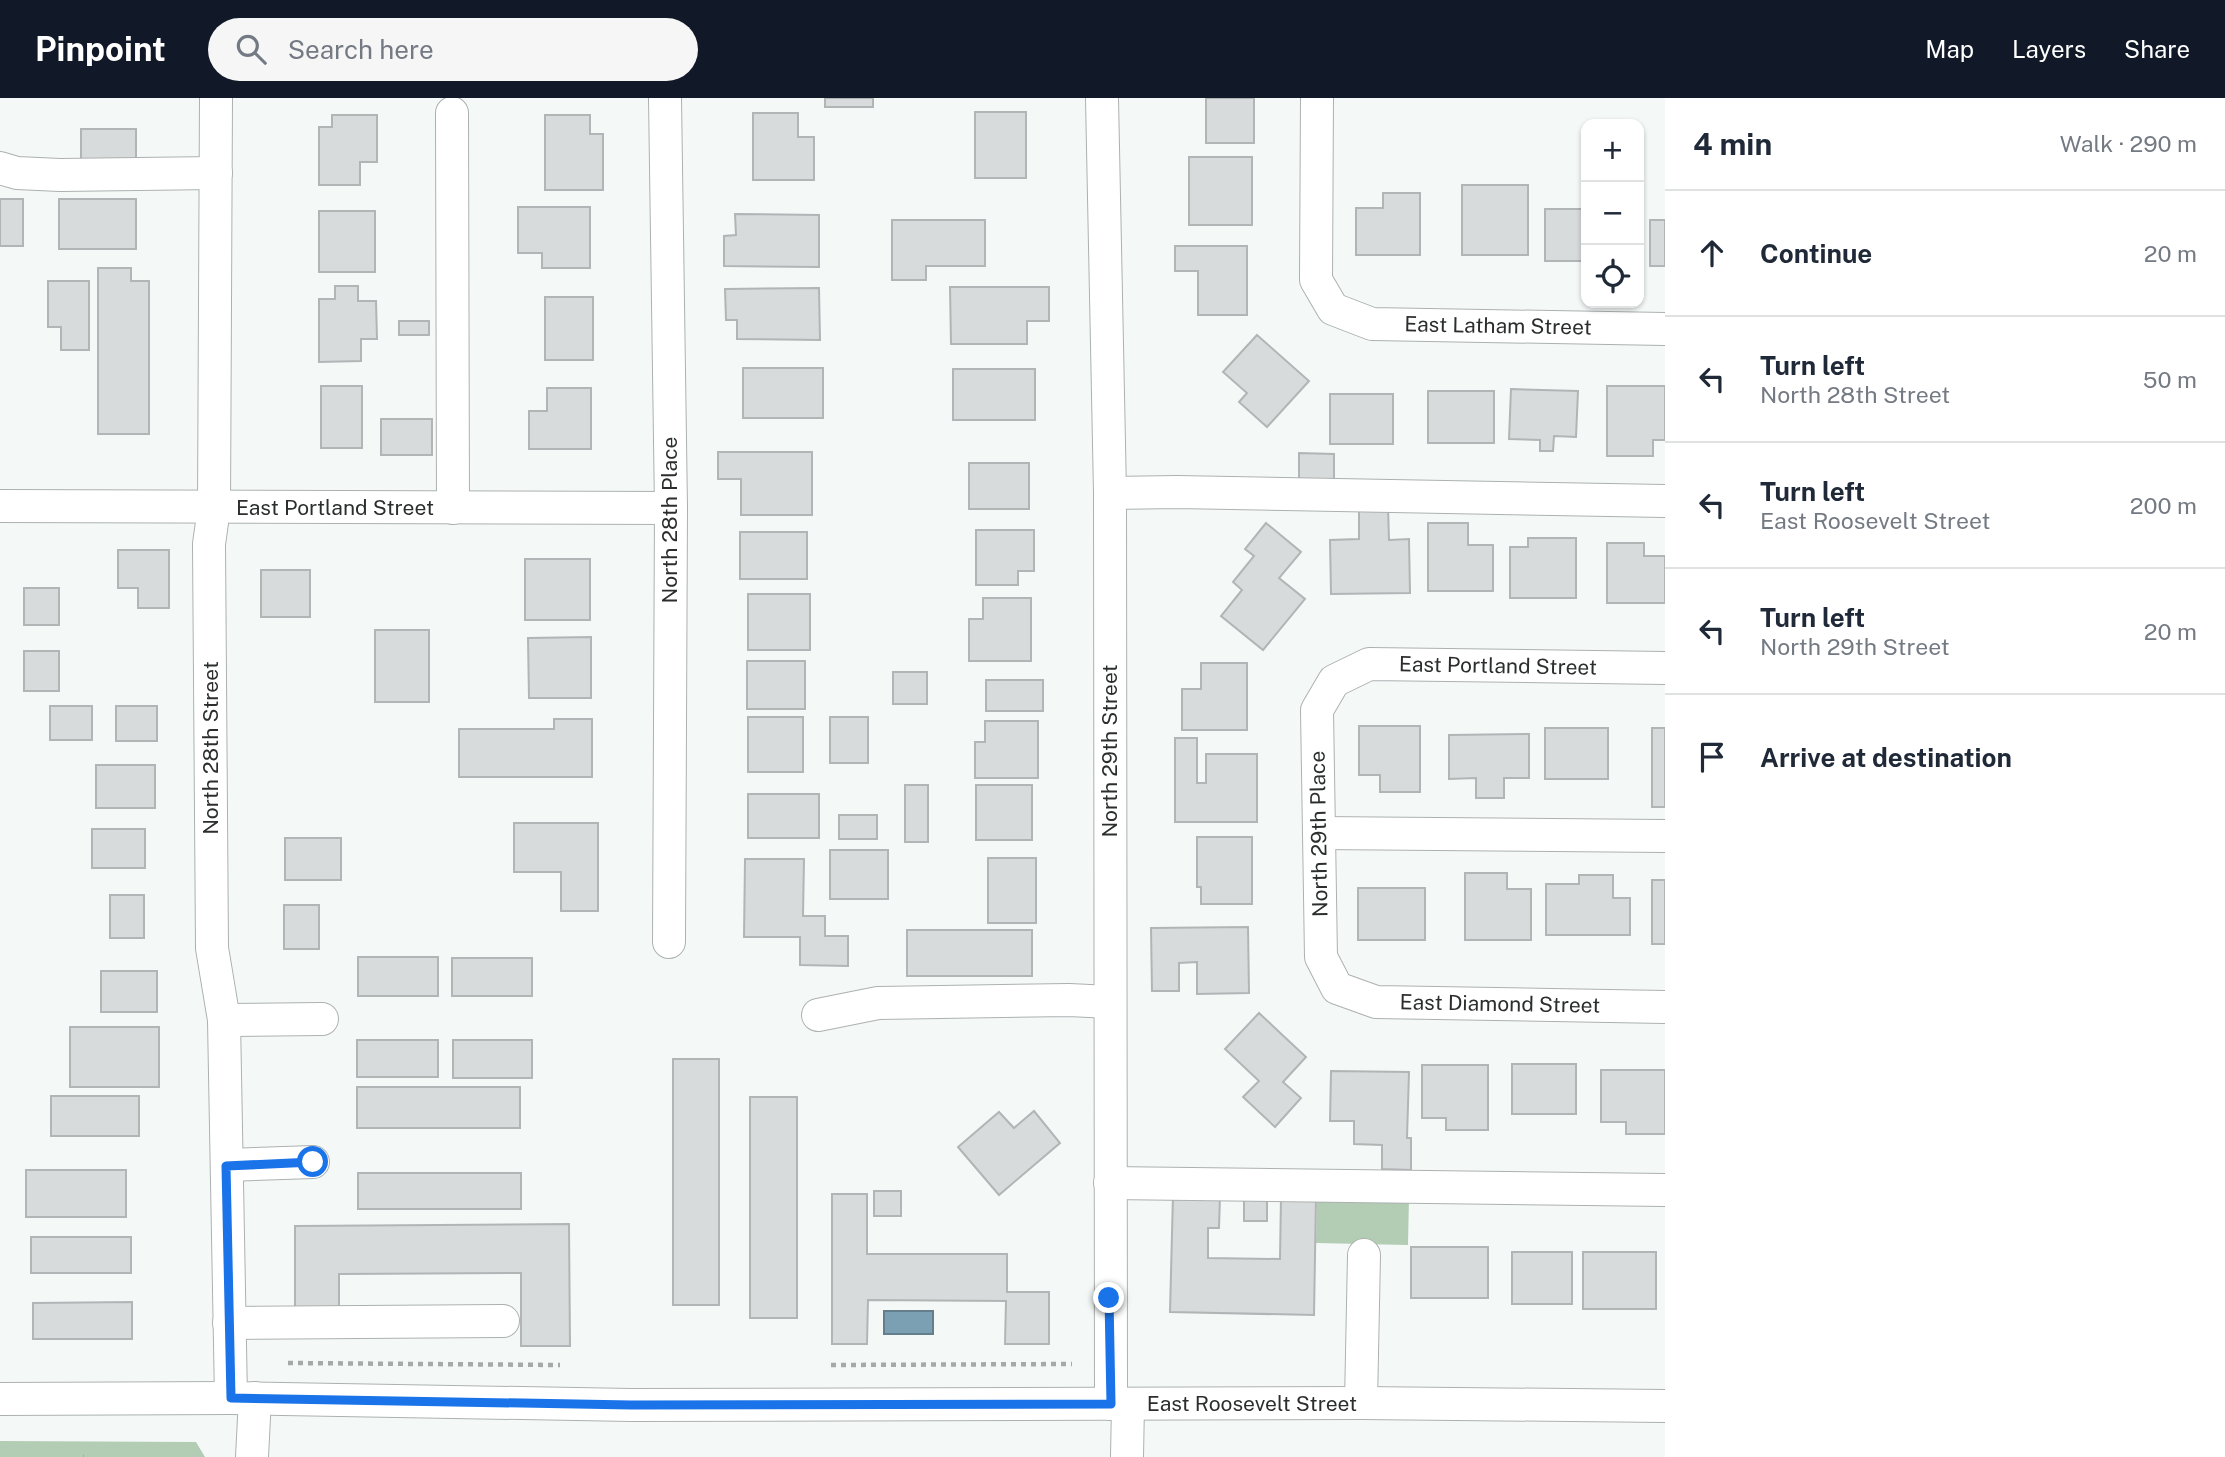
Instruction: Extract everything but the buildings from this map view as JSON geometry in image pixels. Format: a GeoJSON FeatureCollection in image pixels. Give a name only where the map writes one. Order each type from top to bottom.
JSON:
{"type":"FeatureCollection","features":[{"type":"Feature","properties":{"kind":"street","name":"North 28th Street"},"geometry":{"type":"LineString","coordinates":[[216,98],[214,508],[209,544],[212,948],[224,1020],[229,1323],[252,1457]]}},
{"type":"Feature","properties":{"kind":"street","name":"North 28th Place"},"geometry":{"type":"LineString","coordinates":[[665,98],[671,508],[669,942]]}},
{"type":"Feature","properties":{"kind":"street","name":"North 29th Street"},"geometry":{"type":"LineString","coordinates":[[1102,98],[1110,493],[1110,1184],[1119,1404],[1127,1457]]}},
{"type":"Feature","properties":{"kind":"street","name":"East Latham Street"},"geometry":{"type":"LineString","coordinates":[[1317,98],[1317,280],[1333,309],[1371,324],[1665,330]]}},
{"type":"Feature","properties":{"kind":"street"},"geometry":{"type":"LineString","coordinates":[[452,113],[453,508]]}},
{"type":"Feature","properties":{"kind":"street"},"geometry":{"type":"LineString","coordinates":[[0,168],[17,173],[60,175],[216,173]]}},
{"type":"Feature","properties":{"kind":"street"},"geometry":{"type":"LineString","coordinates":[[1110,493],[1191,492],[1665,501]]}},
{"type":"Feature","properties":{"kind":"street","name":"East Portland Street"},"geometry":{"type":"LineString","coordinates":[[0,506],[671,508]]}},
{"type":"Feature","properties":{"kind":"street","name":"East Portland Street"},"geometry":{"type":"LineString","coordinates":[[1334,681],[1369,664],[1665,668]]}},
{"type":"Feature","properties":{"kind":"street","name":"North 29th Place"},"geometry":{"type":"LineString","coordinates":[[1334,681],[1317,710],[1321,957],[1337,988]]}},
{"type":"Feature","properties":{"kind":"street"},"geometry":{"type":"LineString","coordinates":[[1319,833],[1665,836]]}},
{"type":"Feature","properties":{"kind":"street","name":"East Diamond Street"},"geometry":{"type":"LineString","coordinates":[[1337,988],[1376,1003],[1665,1007]]}},
{"type":"Feature","properties":{"kind":"street"},"geometry":{"type":"LineString","coordinates":[[818,1015],[878,1003],[1069,1000],[1110,1002]]}},
{"type":"Feature","properties":{"kind":"street"},"geometry":{"type":"LineString","coordinates":[[224,1020],[321,1018]]}},
{"type":"Feature","properties":{"kind":"street"},"geometry":{"type":"LineString","coordinates":[[226,1166],[313,1162]]}},
{"type":"Feature","properties":{"kind":"street"},"geometry":{"type":"LineString","coordinates":[[1110,1184],[1665,1189]]}},
{"type":"Feature","properties":{"kind":"street"},"geometry":{"type":"LineString","coordinates":[[1361,1403],[1364,1255]]}},
{"type":"Feature","properties":{"kind":"street"},"geometry":{"type":"LineString","coordinates":[[229,1323],[503,1321]]}},
{"type":"Feature","properties":{"kind":"street","name":"East Roosevelt Street"},"geometry":{"type":"LineString","coordinates":[[0,1399],[243,1398],[631,1405],[1361,1403],[1665,1406]]}},
{"type":"Feature","properties":{"kind":"path"},"geometry":{"type":"LineString","coordinates":[[288,1363],[560,1365]]}},
{"type":"Feature","properties":{"kind":"path"},"geometry":{"type":"LineString","coordinates":[[831,1365],[1072,1364]]}},
{"type":"Feature","properties":{"kind":"green space"},"geometry":{"type":"Polygon","coordinates":[[[1317,1195],[1409,1197],[1408,1245],[1316,1243],[1317,1195]]]}},
{"type":"Feature","properties":{"kind":"green space"},"geometry":{"type":"Polygon","coordinates":[[[0,1441],[196,1442],[205,1457],[0,1457],[0,1441]]]}},
{"type":"Feature","properties":{"kind":"water"},"geometry":{"type":"Polygon","coordinates":[[[884,1311],[933,1311],[933,1334],[884,1334],[884,1311]]]}},
{"type":"Feature","properties":{"kind":"route"},"geometry":{"type":"LineString","coordinates":[[313,1162],[226,1166],[231,1398],[631,1405],[1111,1404],[1109,1298]]}}]}
